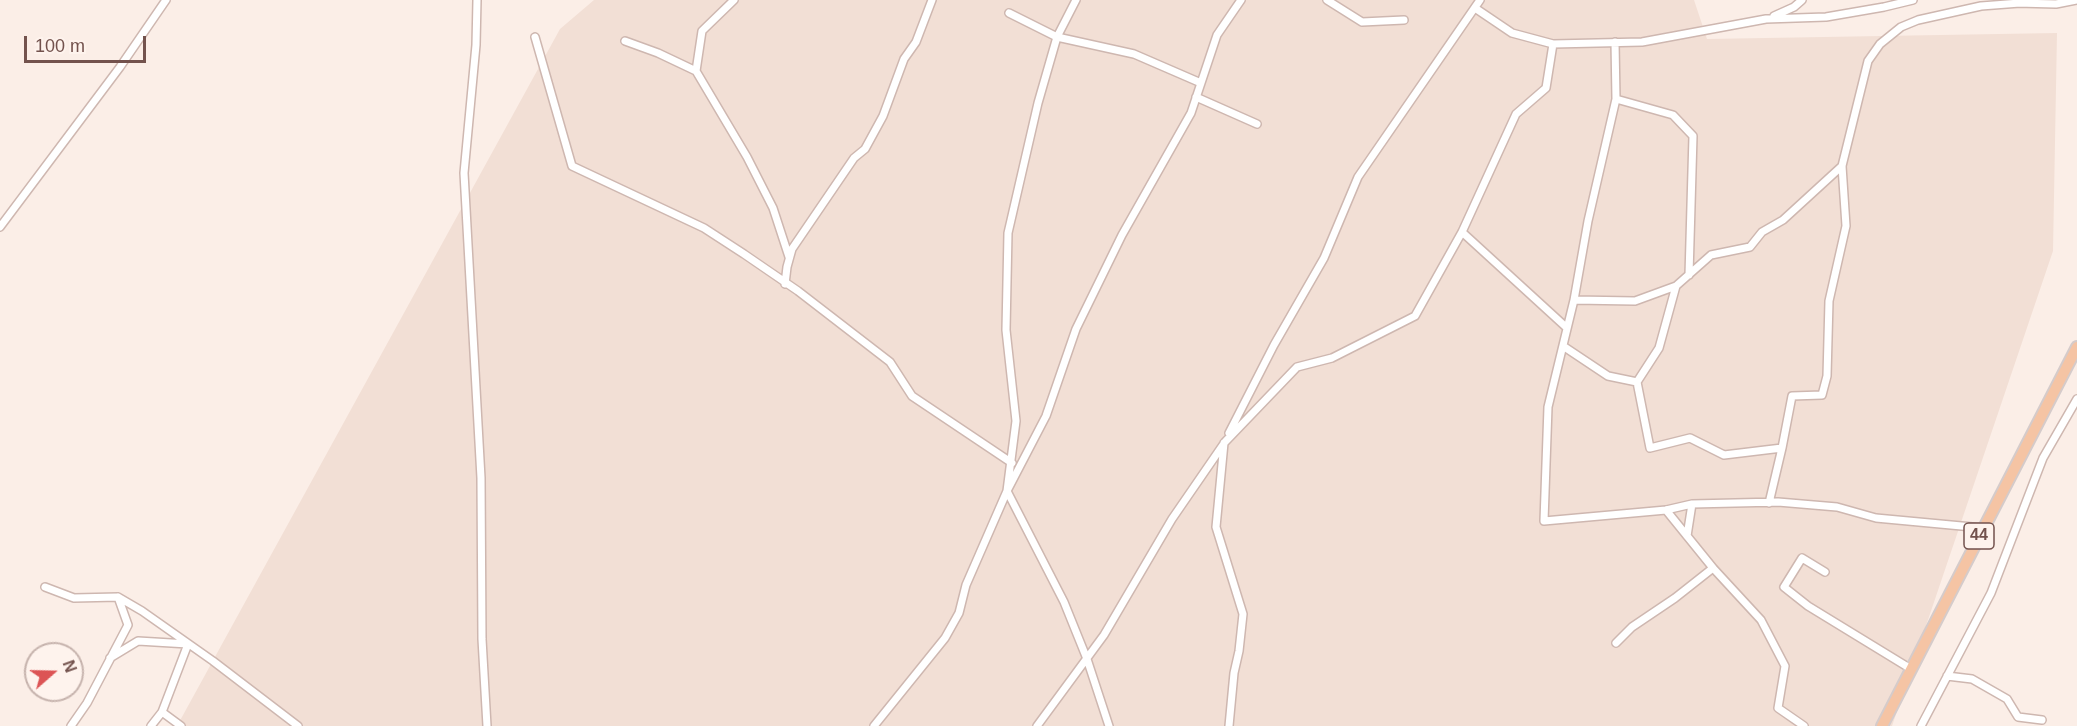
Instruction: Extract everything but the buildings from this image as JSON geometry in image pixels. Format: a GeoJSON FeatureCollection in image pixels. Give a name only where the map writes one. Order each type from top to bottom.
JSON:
{"type":"FeatureCollection","features":[{"type":"Feature","properties":{"kind":"main road","name":"44"},"geometry":{"type":"LineString","coordinates":[[1882,726],[2077,347]]}},
{"type":"Feature","properties":{"kind":"street"},"geometry":{"type":"LineString","coordinates":[[0,227],[120,67],[165,0]]}},
{"type":"Feature","properties":{"kind":"street"},"geometry":{"type":"LineString","coordinates":[[477,0],[476,45],[464,174],[481,478],[482,639],[487,726]]}},
{"type":"Feature","properties":{"kind":"street"},"geometry":{"type":"LineString","coordinates":[[696,71],[702,32],[734,0]]}},
{"type":"Feature","properties":{"kind":"street"},"geometry":{"type":"LineString","coordinates":[[785,284],[792,249],[854,158],[865,148],[883,116],[904,59],[916,42],[932,0]]}},
{"type":"Feature","properties":{"kind":"street"},"geometry":{"type":"LineString","coordinates":[[1076,0],[1058,37],[1038,103],[1008,233],[1006,330],[1016,421],[1007,491],[1064,602],[1087,659],[1109,726]]}},
{"type":"Feature","properties":{"kind":"street"},"geometry":{"type":"LineString","coordinates":[[874,726],[945,638],[959,613],[966,585],[1007,491],[1046,416],[1076,329],[1122,235],[1191,113],[1217,35],[1241,0]]}},
{"type":"Feature","properties":{"kind":"street"},"geometry":{"type":"LineString","coordinates":[[1327,0],[1362,22],[1404,20]]}},
{"type":"Feature","properties":{"kind":"street"},"geometry":{"type":"LineString","coordinates":[[1037,726],[1104,635],[1172,519],[1225,442],[1274,345],[1324,258],[1358,177],[1480,0]]}},
{"type":"Feature","properties":{"kind":"street"},"geometry":{"type":"LineString","coordinates":[[1766,19],[1787,11],[1802,0]]}},
{"type":"Feature","properties":{"kind":"street"},"geometry":{"type":"LineString","coordinates":[[1475,8],[1512,33],[1553,44],[1642,42],[1766,19],[1826,17],[1912,0]]}},
{"type":"Feature","properties":{"kind":"street"},"geometry":{"type":"LineString","coordinates":[[1991,0],[2056,4],[2077,0]]}},
{"type":"Feature","properties":{"kind":"street"},"geometry":{"type":"LineString","coordinates":[[1769,502],[1792,396],[1822,396],[1827,376],[1829,301],[1846,226],[1842,166],[1868,61],[1880,44],[1901,27],[1918,20],[1981,6],[2020,3]]}},
{"type":"Feature","properties":{"kind":"street"},"geometry":{"type":"LineString","coordinates":[[1010,13],[1058,37],[1134,54],[1201,83]]}},
{"type":"Feature","properties":{"kind":"street"},"geometry":{"type":"LineString","coordinates":[[536,38],[572,166],[704,228],[798,291],[890,362],[912,396],[1019,467]]}},
{"type":"Feature","properties":{"kind":"street"},"geometry":{"type":"LineString","coordinates":[[625,41],[696,71],[747,157],[773,208],[789,258]]}},
{"type":"Feature","properties":{"kind":"street"},"geometry":{"type":"LineString","coordinates":[[1615,42],[1616,99],[1588,220],[1574,300],[1548,407],[1544,521],[1666,510],[1692,504],[1769,502],[1837,507],[1876,518],[1983,528]]}},
{"type":"Feature","properties":{"kind":"street"},"geometry":{"type":"LineString","coordinates":[[1229,726],[1234,673],[1244,614],[1216,527],[1225,442],[1297,367],[1332,358],[1414,316],[1462,232],[1516,114],[1546,88],[1553,44]]}},
{"type":"Feature","properties":{"kind":"street"},"geometry":{"type":"LineString","coordinates":[[1196,97],[1257,124]]}},
{"type":"Feature","properties":{"kind":"street"},"geometry":{"type":"LineString","coordinates":[[1616,99],[1672,115],[1693,136],[1689,275]]}},
{"type":"Feature","properties":{"kind":"street"},"geometry":{"type":"LineString","coordinates":[[1574,300],[1635,301],[1676,286],[1711,255],[1750,247],[1762,232],[1783,220],[1842,166]]}},
{"type":"Feature","properties":{"kind":"street"},"geometry":{"type":"LineString","coordinates":[[1462,232],[1567,328]]}},
{"type":"Feature","properties":{"kind":"street"},"geometry":{"type":"LineString","coordinates":[[1676,286],[1659,348],[1637,382],[1650,448],[1690,438],[1724,456],[1782,448]]}},
{"type":"Feature","properties":{"kind":"street"},"geometry":{"type":"LineString","coordinates":[[1563,345],[1608,376],[1637,382]]}},
{"type":"Feature","properties":{"kind":"street","name":"44"},"geometry":{"type":"LineString","coordinates":[[1921,726],[1991,593],[2043,459],[2077,399]]}},
{"type":"Feature","properties":{"kind":"street"},"geometry":{"type":"LineString","coordinates":[[1687,536],[1692,504]]}},
{"type":"Feature","properties":{"kind":"street"},"geometry":{"type":"LineString","coordinates":[[1666,510],[1713,568],[1761,620],[1785,666],[1778,708],[1804,726]]}},
{"type":"Feature","properties":{"kind":"street"},"geometry":{"type":"LineString","coordinates":[[1825,572],[1802,558],[1784,587],[1808,606],[1911,669]]}},
{"type":"Feature","properties":{"kind":"street"},"geometry":{"type":"LineString","coordinates":[[1616,643],[1632,627],[1675,598],[1713,568]]}},
{"type":"Feature","properties":{"kind":"street"},"geometry":{"type":"LineString","coordinates":[[45,587],[74,598],[118,597],[213,661],[298,726]]}},
{"type":"Feature","properties":{"kind":"street"},"geometry":{"type":"LineString","coordinates":[[71,726],[87,703],[128,626],[118,597]]}},
{"type":"Feature","properties":{"kind":"street"},"geometry":{"type":"LineString","coordinates":[[110,658],[138,641],[188,644]]}},
{"type":"Feature","properties":{"kind":"street"},"geometry":{"type":"LineString","coordinates":[[151,726],[162,712],[188,644]]}},
{"type":"Feature","properties":{"kind":"street"},"geometry":{"type":"LineString","coordinates":[[1947,676],[1972,679],[2007,699],[2018,717],[2042,720]]}},
{"type":"Feature","properties":{"kind":"street"},"geometry":{"type":"LineString","coordinates":[[162,712],[181,726]]}},
{"type":"Feature","properties":{"kind":"shaded area"},"geometry":{"type":"Polygon","coordinates":[[[594,0],[1694,0],[1707,39],[2057,33],[2053,251],[1892,726],[177,726],[560,29],[594,0]]]}}]}
